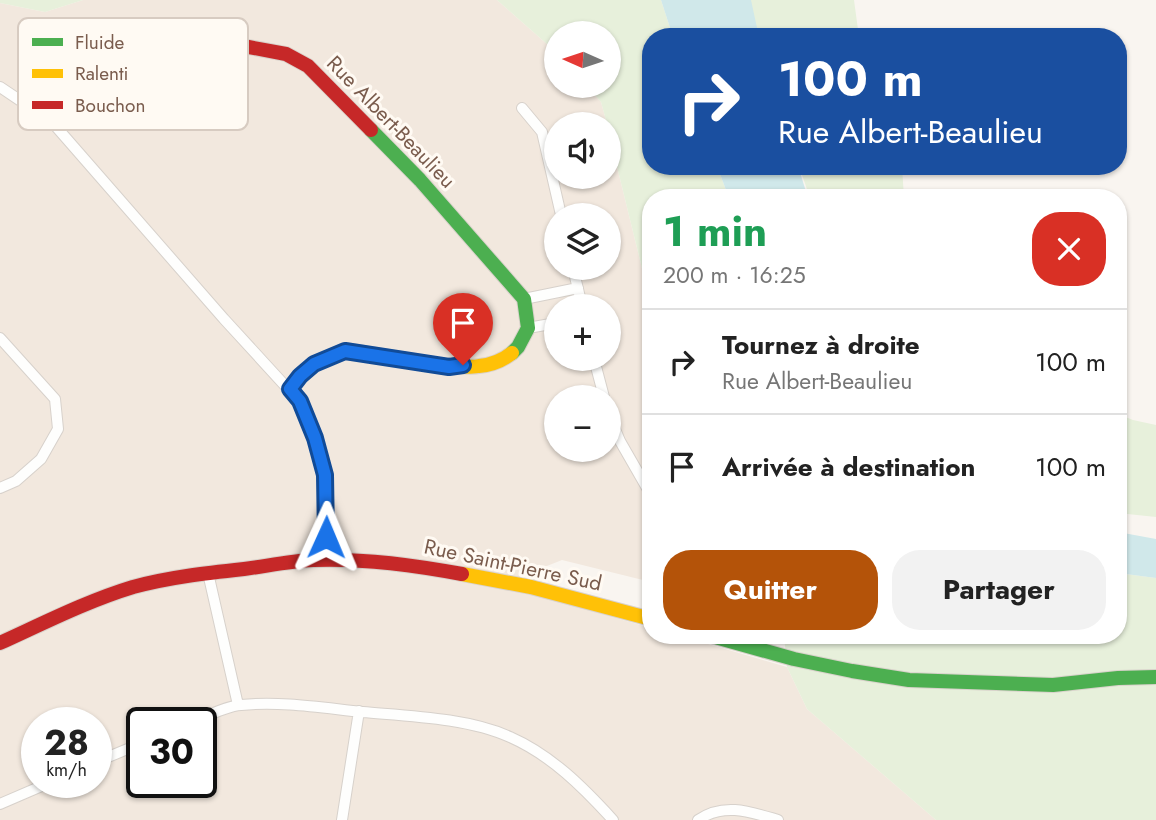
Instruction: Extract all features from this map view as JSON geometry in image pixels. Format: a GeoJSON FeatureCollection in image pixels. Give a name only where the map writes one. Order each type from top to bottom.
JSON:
{"type":"FeatureCollection","features":[{"type":"Feature","properties":{"kind":"street","name":"Rue Albert-Beaulieu"},"geometry":{"type":"LineString","coordinates":[[248,46],[286,54],[308,66],[420,180],[524,299]]}},
{"type":"Feature","properties":{"kind":"street"},"geometry":{"type":"LineString","coordinates":[[1,87],[18,99]]}},
{"type":"Feature","properties":{"kind":"street"},"geometry":{"type":"LineString","coordinates":[[522,108],[542,131],[558,203]]}},
{"type":"Feature","properties":{"kind":"street"},"geometry":{"type":"LineString","coordinates":[[59,130],[224,319],[300,401],[325,475],[325,559]]}},
{"type":"Feature","properties":{"kind":"street"},"geometry":{"type":"LineString","coordinates":[[576,280],[579,294]]}},
{"type":"Feature","properties":{"kind":"street"},"geometry":{"type":"LineString","coordinates":[[290,389],[314,364],[345,351],[449,367],[477,367],[502,360],[518,347],[528,328],[524,299],[578,288]]}},
{"type":"Feature","properties":{"kind":"street"},"geometry":{"type":"LineString","coordinates":[[528,328],[544,325]]}},
{"type":"Feature","properties":{"kind":"street"},"geometry":{"type":"LineString","coordinates":[[0,338],[55,399],[58,429],[41,458],[16,481],[0,488]]}},
{"type":"Feature","properties":{"kind":"street"},"geometry":{"type":"LineString","coordinates":[[621,443],[642,479]]}},
{"type":"Feature","properties":{"kind":"street","name":"Rue Saint-Pierre Sud"},"geometry":{"type":"LineString","coordinates":[[0,643],[85,604],[152,582],[325,559],[417,565],[501,579],[642,616]]}},
{"type":"Feature","properties":{"kind":"street"},"geometry":{"type":"LineString","coordinates":[[208,573],[238,705]]}},
{"type":"Feature","properties":{"kind":"street"},"geometry":{"type":"LineString","coordinates":[[740,644],[794,659],[909,680],[1053,685],[1156,677]]}},
{"type":"Feature","properties":{"kind":"street"},"geometry":{"type":"LineString","coordinates":[[217,713],[238,705],[284,705],[418,717],[464,724],[510,737],[546,757],[589,793],[613,820]]}},
{"type":"Feature","properties":{"kind":"street"},"geometry":{"type":"LineString","coordinates":[[342,820],[359,711]]}},
{"type":"Feature","properties":{"kind":"street"},"geometry":{"type":"LineString","coordinates":[[0,804],[21,795]]}},
{"type":"Feature","properties":{"kind":"street"},"geometry":{"type":"LineString","coordinates":[[698,820],[722,809],[734,809],[778,820]]}},
{"type":"Feature","properties":{"kind":"shaded area"},"geometry":{"type":"Polygon","coordinates":[[[83,0],[497,0],[544,41],[544,98],[598,98],[604,112],[544,112],[544,189],[621,189],[621,183],[642,268],[642,580],[562,560],[499,585],[642,625],[642,644],[708,644],[787,667],[807,709],[936,820],[0,820],[0,3],[45,12],[83,0]]]}},
{"type":"Feature","properties":{"kind":"green space"},"geometry":{"type":"Polygon","coordinates":[[[0,0],[83,0],[45,12],[0,3],[0,0]]]}},
{"type":"Feature","properties":{"kind":"green space"},"geometry":{"type":"Polygon","coordinates":[[[497,0],[661,0],[670,28],[642,28],[642,175],[720,175],[726,189],[642,189],[642,268],[621,183],[621,112],[604,112],[598,98],[621,98],[621,21],[544,21],[544,41],[497,0]]]}},
{"type":"Feature","properties":{"kind":"green space"},"geometry":{"type":"Polygon","coordinates":[[[743,0],[854,0],[858,28],[751,28],[743,0]]]}},
{"type":"Feature","properties":{"kind":"green space"},"geometry":{"type":"Polygon","coordinates":[[[802,175],[903,175],[903,189],[807,189],[802,175]]]}},
{"type":"Feature","properties":{"kind":"green space"},"geometry":{"type":"Polygon","coordinates":[[[1127,418],[1156,425],[1156,517],[1127,514],[1127,418]]]}},
{"type":"Feature","properties":{"kind":"green space"},"geometry":{"type":"Polygon","coordinates":[[[1127,574],[1156,578],[1156,820],[936,820],[807,709],[787,667],[785,644],[1127,644],[1127,574]]]}},
{"type":"Feature","properties":{"kind":"water"},"geometry":{"type":"Polygon","coordinates":[[[661,0],[751,0],[757,28],[670,28],[661,0]]]}},
{"type":"Feature","properties":{"kind":"water"},"geometry":{"type":"Polygon","coordinates":[[[720,175],[801,175],[805,189],[726,189],[720,175]]]}},
{"type":"Feature","properties":{"kind":"water"},"geometry":{"type":"Polygon","coordinates":[[[1127,534],[1156,539],[1156,578],[1127,574],[1127,534]]]}},
{"type":"Feature","properties":{"kind":"traffic: fast"},"geometry":{"type":"LineString","coordinates":[[371,130],[420,180],[524,299],[528,328],[512,353]]}},
{"type":"Feature","properties":{"kind":"traffic: fast"},"geometry":{"type":"LineString","coordinates":[[740,644],[794,659],[909,680],[1053,685],[1156,677]]}},
{"type":"Feature","properties":{"kind":"traffic: slow"},"geometry":{"type":"LineString","coordinates":[[290,389],[314,364],[345,350],[449,367],[488,365],[512,353]]}},
{"type":"Feature","properties":{"kind":"traffic: slow"},"geometry":{"type":"LineString","coordinates":[[462,574],[531,587],[642,617]]}},
{"type":"Feature","properties":{"kind":"traffic: jam"},"geometry":{"type":"LineString","coordinates":[[248,47],[286,54],[308,66],[371,130]]}},
{"type":"Feature","properties":{"kind":"traffic: jam"},"geometry":{"type":"LineString","coordinates":[[0,643],[116,593],[188,576],[313,560],[388,563],[462,574]]}},
{"type":"Feature","properties":{"kind":"route"},"geometry":{"type":"LineString","coordinates":[[326,537],[325,475],[315,438],[300,401],[290,389],[300,376],[314,364],[345,351],[449,367],[463,365]]}}]}
